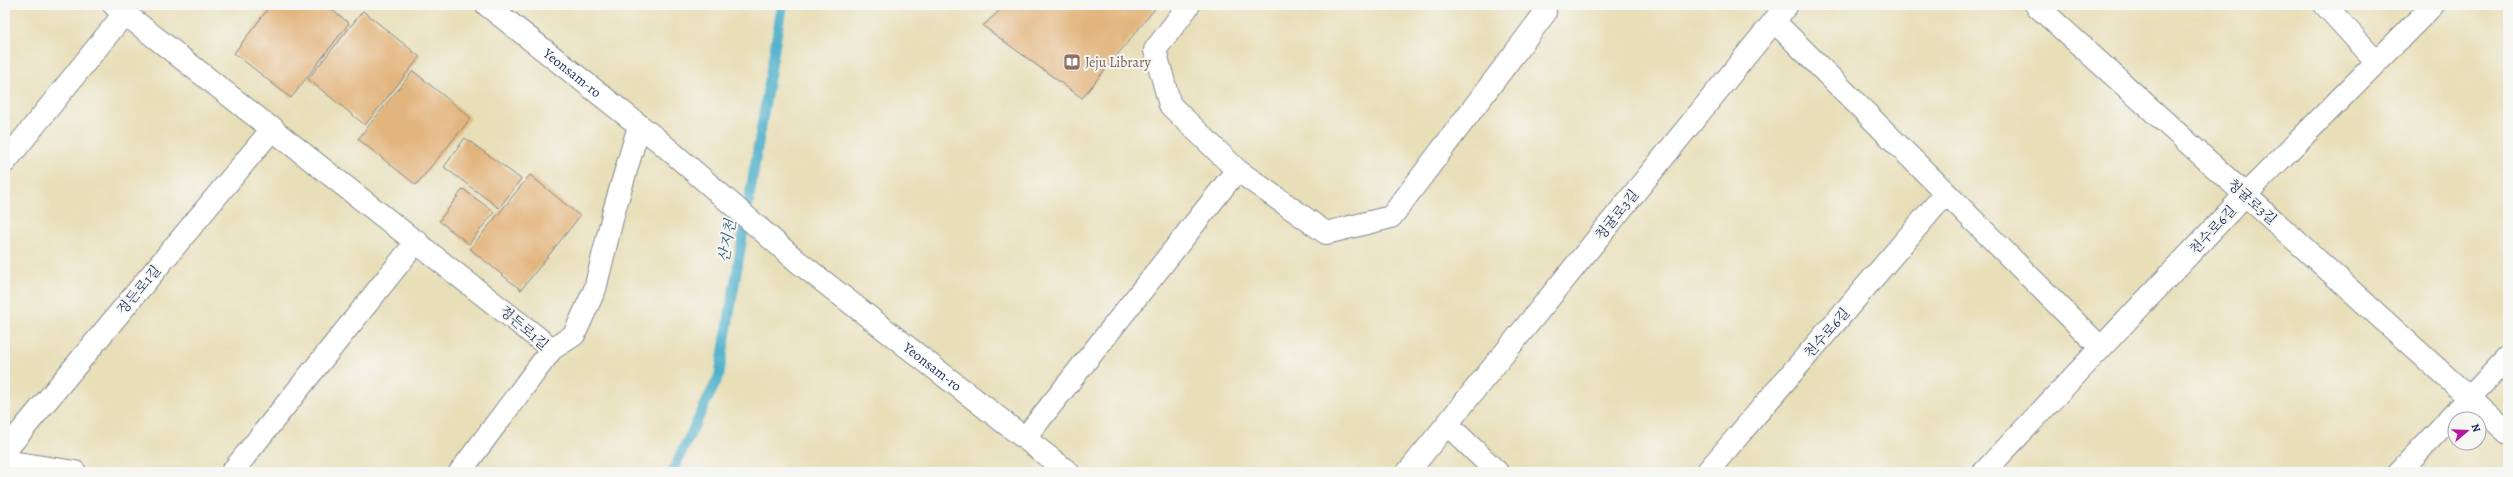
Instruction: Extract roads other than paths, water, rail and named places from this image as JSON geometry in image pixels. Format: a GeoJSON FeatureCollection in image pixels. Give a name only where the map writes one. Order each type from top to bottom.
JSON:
{"type":"FeatureCollection","features":[{"type":"Feature","properties":{"kind":"street","name":"Yeonsam-ro"},"geometry":{"type":"LineString","coordinates":[[487,5],[659,141],[797,261],[1068,472]]}},
{"type":"Feature","properties":{"kind":"street"},"geometry":{"type":"LineString","coordinates":[[1189,5],[1155,50],[1170,106],[1237,170],[1326,233],[1391,216],[1545,13],[1545,5]]}},
{"type":"Feature","properties":{"kind":"street","name":"청귤로3길"},"geometry":{"type":"LineString","coordinates":[[2036,5],[2468,399],[2508,433]]}},
{"type":"Feature","properties":{"kind":"street"},"geometry":{"type":"LineString","coordinates":[[2325,5],[2377,62]]}},
{"type":"Feature","properties":{"kind":"street","name":"천수로6길"},"geometry":{"type":"LineString","coordinates":[[1984,472],[2245,196],[2433,5]]}},
{"type":"Feature","properties":{"kind":"street","name":"정든로1길"},"geometry":{"type":"LineString","coordinates":[[5,162],[119,9],[417,241],[552,349],[460,472]]}},
{"type":"Feature","properties":{"kind":"street"},"geometry":{"type":"LineString","coordinates":[[1780,13],[1946,193],[2101,348]]}},
{"type":"Feature","properties":{"kind":"street","name":"청귤로3길"},"geometry":{"type":"LineString","coordinates":[[1448,425],[1780,13]]}},
{"type":"Feature","properties":{"kind":"street"},"geometry":{"type":"LineString","coordinates":[[552,349],[574,335],[595,289],[614,211],[639,126]]}},
{"type":"Feature","properties":{"kind":"street","name":"정든로1길"},"geometry":{"type":"LineString","coordinates":[[5,451],[273,128]]}},
{"type":"Feature","properties":{"kind":"street"},"geometry":{"type":"LineString","coordinates":[[1025,438],[1237,170]]}},
{"type":"Feature","properties":{"kind":"street","name":"천수로6길"},"geometry":{"type":"LineString","coordinates":[[1707,472],[1946,193]]}},
{"type":"Feature","properties":{"kind":"street"},"geometry":{"type":"LineString","coordinates":[[232,472],[417,241]]}},
{"type":"Feature","properties":{"kind":"street"},"geometry":{"type":"LineString","coordinates":[[2399,472],[2508,357]]}},
{"type":"Feature","properties":{"kind":"street"},"geometry":{"type":"LineString","coordinates":[[1408,472],[1448,425],[1497,472]]}},
{"type":"Feature","properties":{"kind":"street"},"geometry":{"type":"LineString","coordinates":[[5,461],[75,472]]}},
{"type":"Feature","properties":{"kind":"waterway","name":"산지천"},"geometry":{"type":"LineString","coordinates":[[672,472],[719,376],[782,5]]}},
{"type":"Feature","properties":{"kind":"place","name":"Jeju Library"},"geometry":{"type":"Point","coordinates":[1072,62]}}]}
